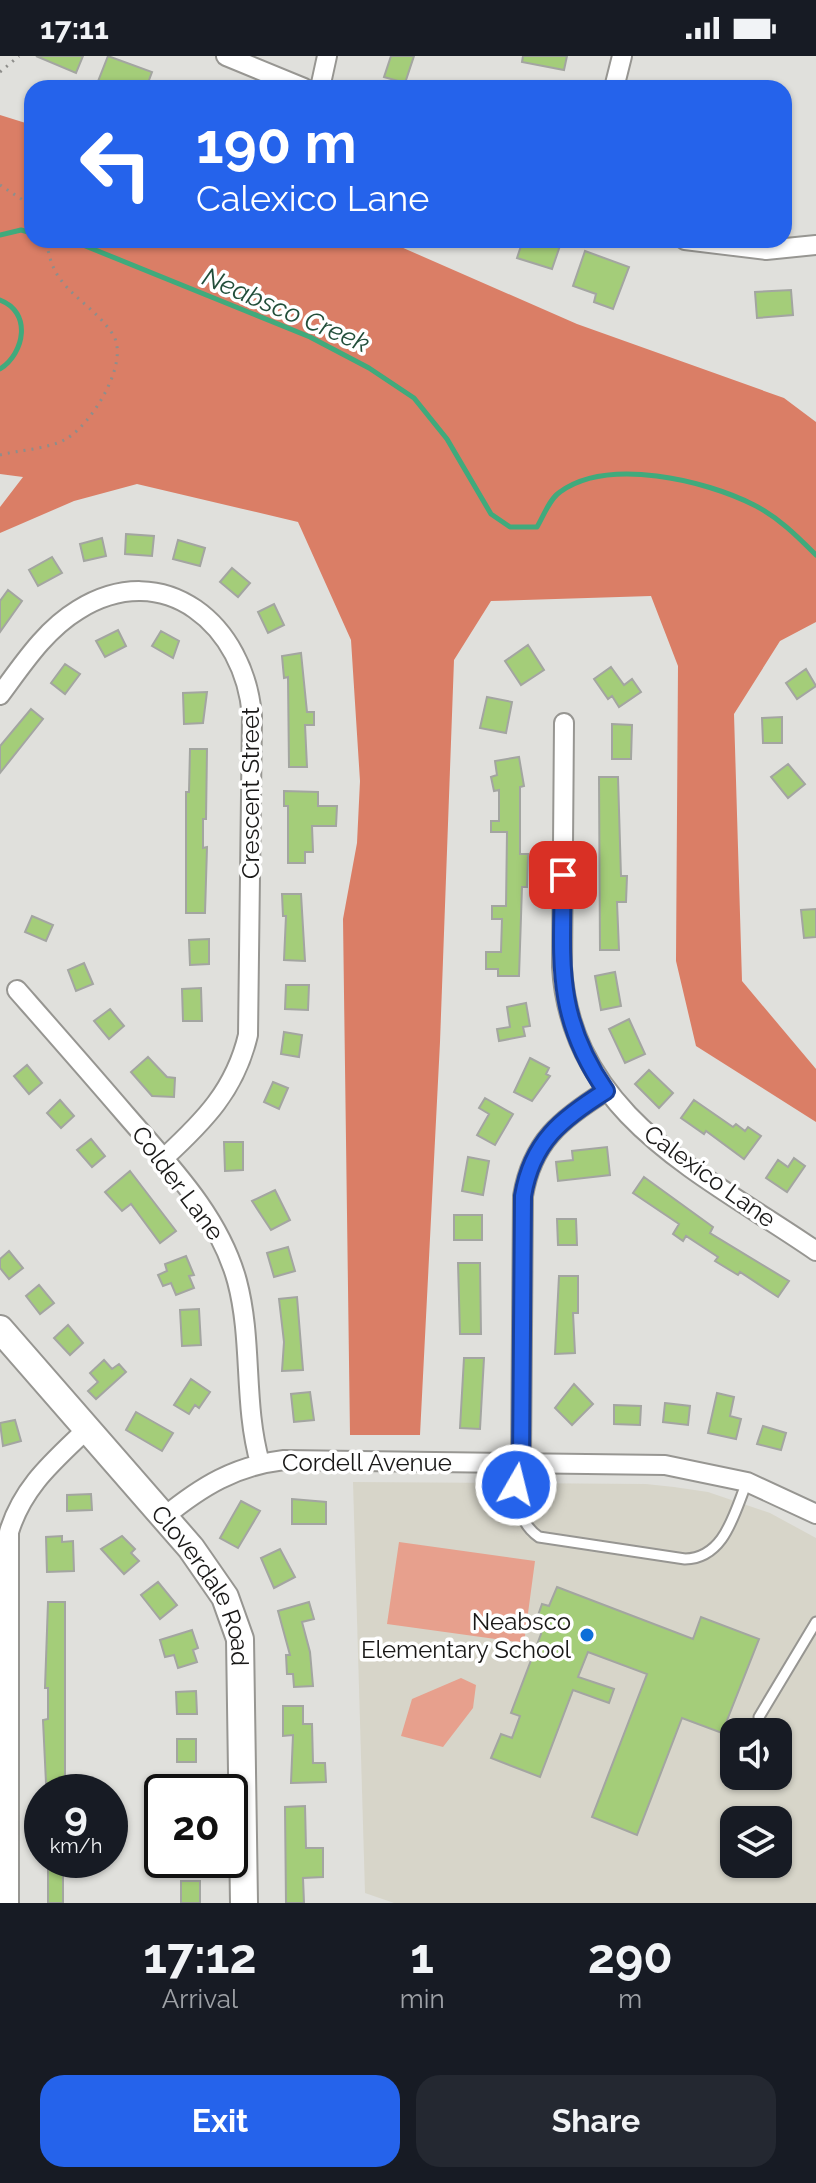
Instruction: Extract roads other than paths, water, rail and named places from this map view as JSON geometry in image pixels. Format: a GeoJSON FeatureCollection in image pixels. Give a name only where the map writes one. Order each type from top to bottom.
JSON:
{"type":"FeatureCollection","features":[{"type":"Feature","properties":{"kind":"street"},"geometry":{"type":"LineString","coordinates":[[226,56],[284,80]]}},
{"type":"Feature","properties":{"kind":"street"},"geometry":{"type":"LineString","coordinates":[[322,80],[327,56]]}},
{"type":"Feature","properties":{"kind":"street"},"geometry":{"type":"LineString","coordinates":[[616,80],[622,56]]}},
{"type":"Feature","properties":{"kind":"street"},"geometry":{"type":"LineString","coordinates":[[792,246],[816,245]]}},
{"type":"Feature","properties":{"kind":"street","name":"Crescent Street"},"geometry":{"type":"LineString","coordinates":[[0,695],[45,637],[69,615],[96,600],[131,592],[171,597],[204,614],[229,641],[245,674],[252,716],[248,1035],[243,1058],[222,1100],[164,1158]]}},
{"type":"Feature","properties":{"kind":"street","name":"Calexico Lane"},"geometry":{"type":"LineString","coordinates":[[564,723],[564,993],[577,1043],[606,1091],[665,1148],[816,1251]]}},
{"type":"Feature","properties":{"kind":"street","name":"Colder Lane"},"geometry":{"type":"LineString","coordinates":[[17,990],[164,1158],[215,1227],[236,1278],[243,1320],[249,1419],[260,1463]]}},
{"type":"Feature","properties":{"kind":"street"},"geometry":{"type":"LineString","coordinates":[[518,1463],[523,1196],[527,1173],[538,1147],[556,1124],[606,1091]]}},
{"type":"Feature","properties":{"kind":"street","name":"Cloverdale Road"},"geometry":{"type":"LineString","coordinates":[[0,1329],[164,1517],[210,1572],[225,1597],[240,1639],[244,1903]]}},
{"type":"Feature","properties":{"kind":"street"},"geometry":{"type":"LineString","coordinates":[[9,1903],[4,1631],[7,1548],[15,1512],[32,1483],[87,1429]]}},
{"type":"Feature","properties":{"kind":"street","name":"Cordell Avenue"},"geometry":{"type":"LineString","coordinates":[[164,1517],[219,1477],[260,1463],[284,1460],[665,1465],[747,1482],[816,1514]]}},
{"type":"Feature","properties":{"kind":"lane"},"geometry":{"type":"LineString","coordinates":[[518,1463],[520,1515],[527,1528],[539,1537],[685,1559],[701,1557],[721,1541],[747,1482]]}},
{"type":"Feature","properties":{"kind":"lane"},"geometry":{"type":"LineString","coordinates":[[759,1717],[816,1622]]}},
{"type":"Feature","properties":{"kind":"waterway","name":"Neabsco Creek"},"geometry":{"type":"LineString","coordinates":[[0,235],[24,231]]}},
{"type":"Feature","properties":{"kind":"waterway","name":"Neabsco Creek"},"geometry":{"type":"LineString","coordinates":[[90,248],[310,337],[369,368],[414,398],[447,439],[491,514],[510,527],[537,527],[556,495],[580,481],[630,474],[657,476],[710,488],[754,505],[779,521],[816,555]]}},
{"type":"Feature","properties":{"kind":"waterway","name":"Neabsco Creek"},"geometry":{"type":"LineString","coordinates":[[0,300],[10,306],[21,323],[15,353],[0,369]]}},
{"type":"Feature","properties":{"kind":"place","name":"Neabsco Elementary School"},"geometry":{"type":"Point","coordinates":[587,1635]}}]}
